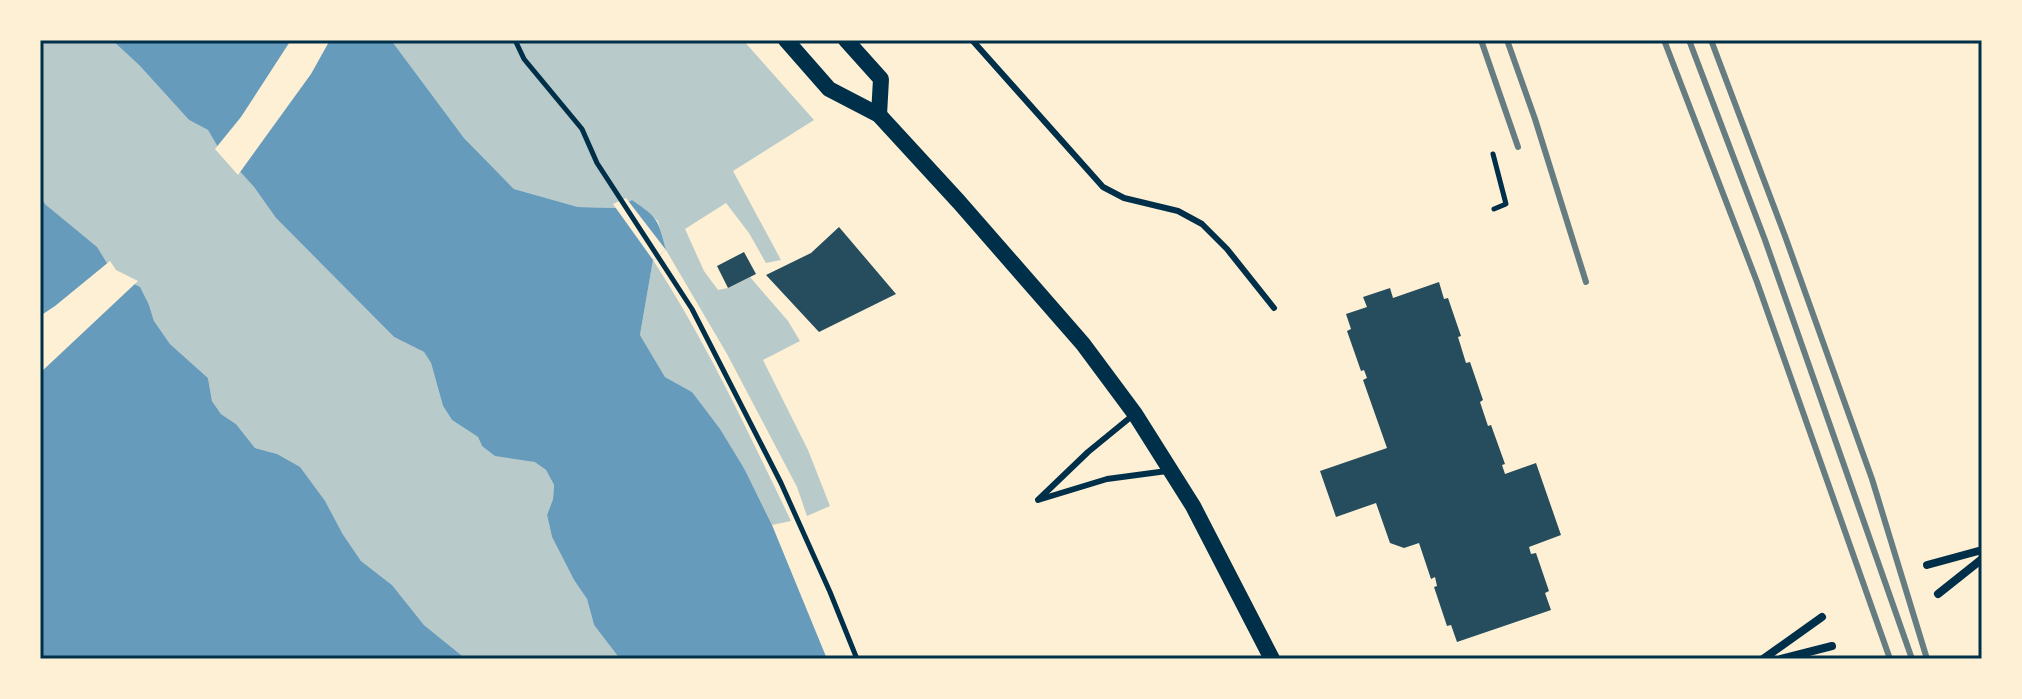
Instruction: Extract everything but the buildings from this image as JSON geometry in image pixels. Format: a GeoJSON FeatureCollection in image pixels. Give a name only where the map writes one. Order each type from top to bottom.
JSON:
{"type":"FeatureCollection","features":[{"type":"Feature","properties":{"kind":"main road"},"geometry":{"type":"LineString","coordinates":[[786,40],[829,89],[879,115],[1083,344],[1135,414],[1172,471],[1272,659]]}},
{"type":"Feature","properties":{"kind":"main road"},"geometry":{"type":"LineString","coordinates":[[846,40],[881,79],[879,115]]}},
{"type":"Feature","properties":{"kind":"street"},"geometry":{"type":"LineString","coordinates":[[1927,565],[1982,550]]}},
{"type":"Feature","properties":{"kind":"street"},"geometry":{"type":"LineString","coordinates":[[1938,594],[1982,559]]}},
{"type":"Feature","properties":{"kind":"street"},"geometry":{"type":"LineString","coordinates":[[1763,659],[1822,617]]}},
{"type":"Feature","properties":{"kind":"street"},"geometry":{"type":"LineString","coordinates":[[1781,659],[1832,646]]}},
{"type":"Feature","properties":{"kind":"lane"},"geometry":{"type":"LineString","coordinates":[[972,40],[1103,187],[1124,198],[1178,211],[1202,224],[1227,249],[1274,308]]}},
{"type":"Feature","properties":{"kind":"lane"},"geometry":{"type":"LineString","coordinates":[[1135,414],[1088,452],[1038,500],[1107,479],[1172,471]]}},
{"type":"Feature","properties":{"kind":"path"},"geometry":{"type":"LineString","coordinates":[[515,40],[524,59],[582,129],[597,163],[692,309],[781,483],[857,659]]}},
{"type":"Feature","properties":{"kind":"path"},"geometry":{"type":"LineString","coordinates":[[1493,154],[1506,204],[1494,209]]}},
{"type":"Feature","properties":{"kind":"shaded area"},"geometry":{"type":"Polygon","coordinates":[[[40,40],[112,40],[189,120],[208,130],[276,218],[394,337],[424,352],[431,363],[443,406],[452,420],[478,437],[482,446],[536,462],[546,470],[554,485],[547,515],[552,537],[587,599],[594,625],[620,659],[466,659],[424,625],[392,585],[361,561],[277,454],[255,448],[236,424],[221,414],[212,401],[208,378],[170,344],[154,321],[149,305],[113,273],[40,197],[40,40]]]}},
{"type":"Feature","properties":{"kind":"shaded area"},"geometry":{"type":"Polygon","coordinates":[[[391,40],[743,40],[814,120],[733,171],[781,260],[766,263],[749,233],[726,203],[685,229],[704,271],[718,290],[750,277],[788,321],[800,341],[763,360],[808,450],[830,506],[807,516],[797,487],[727,354],[666,250],[658,221],[632,200],[616,208],[578,207],[514,189],[464,138],[391,40]]]}},
{"type":"Feature","properties":{"kind":"shaded area"},"geometry":{"type":"Polygon","coordinates":[[[653,260],[709,356],[791,521],[772,525],[745,470],[692,392],[665,377],[640,335],[653,260]]]}},
{"type":"Feature","properties":{"kind":"water"},"geometry":{"type":"Polygon","coordinates":[[[112,40],[391,40],[464,138],[514,189],[578,207],[616,208],[632,200],[647,211],[659,225],[666,250],[653,260],[640,335],[665,377],[692,392],[745,470],[772,525],[827,659],[620,659],[594,625],[587,599],[552,537],[547,515],[554,485],[546,470],[535,462],[495,456],[482,446],[478,437],[452,420],[443,406],[431,363],[424,352],[394,337],[276,218],[254,187],[218,147],[208,130],[189,120],[112,40]]]}},
{"type":"Feature","properties":{"kind":"water"},"geometry":{"type":"Polygon","coordinates":[[[40,197],[97,247],[113,273],[140,287],[154,321],[170,344],[208,378],[212,401],[221,414],[236,424],[255,448],[277,454],[300,467],[325,501],[361,561],[392,585],[424,625],[466,659],[40,659],[40,197]]]}},
{"type":"Feature","properties":{"kind":"pier"},"geometry":{"type":"Polygon","coordinates":[[[291,40],[330,40],[311,74],[238,175],[215,149],[241,117],[291,40]]]}},
{"type":"Feature","properties":{"kind":"pier"},"geometry":{"type":"Polygon","coordinates":[[[626,198],[666,250],[653,260],[613,204],[626,198]]]}},
{"type":"Feature","properties":{"kind":"pier"},"geometry":{"type":"Polygon","coordinates":[[[110,261],[116,270],[138,281],[40,373],[40,316],[110,261]]]}},
{"type":"Feature","properties":{"kind":"railway"},"geometry":{"type":"LineString","coordinates":[[1481,40],[1518,147]]}},
{"type":"Feature","properties":{"kind":"railway"},"geometry":{"type":"LineString","coordinates":[[1507,40],[1586,282]]}},
{"type":"Feature","properties":{"kind":"railway"},"geometry":{"type":"LineString","coordinates":[[1664,40],[1757,282],[1890,659]]}},
{"type":"Feature","properties":{"kind":"railway"},"geometry":{"type":"LineString","coordinates":[[1689,40],[1765,240],[1912,659]]}},
{"type":"Feature","properties":{"kind":"railway"},"geometry":{"type":"LineString","coordinates":[[1711,40],[1872,479],[1927,659]]}}]}
